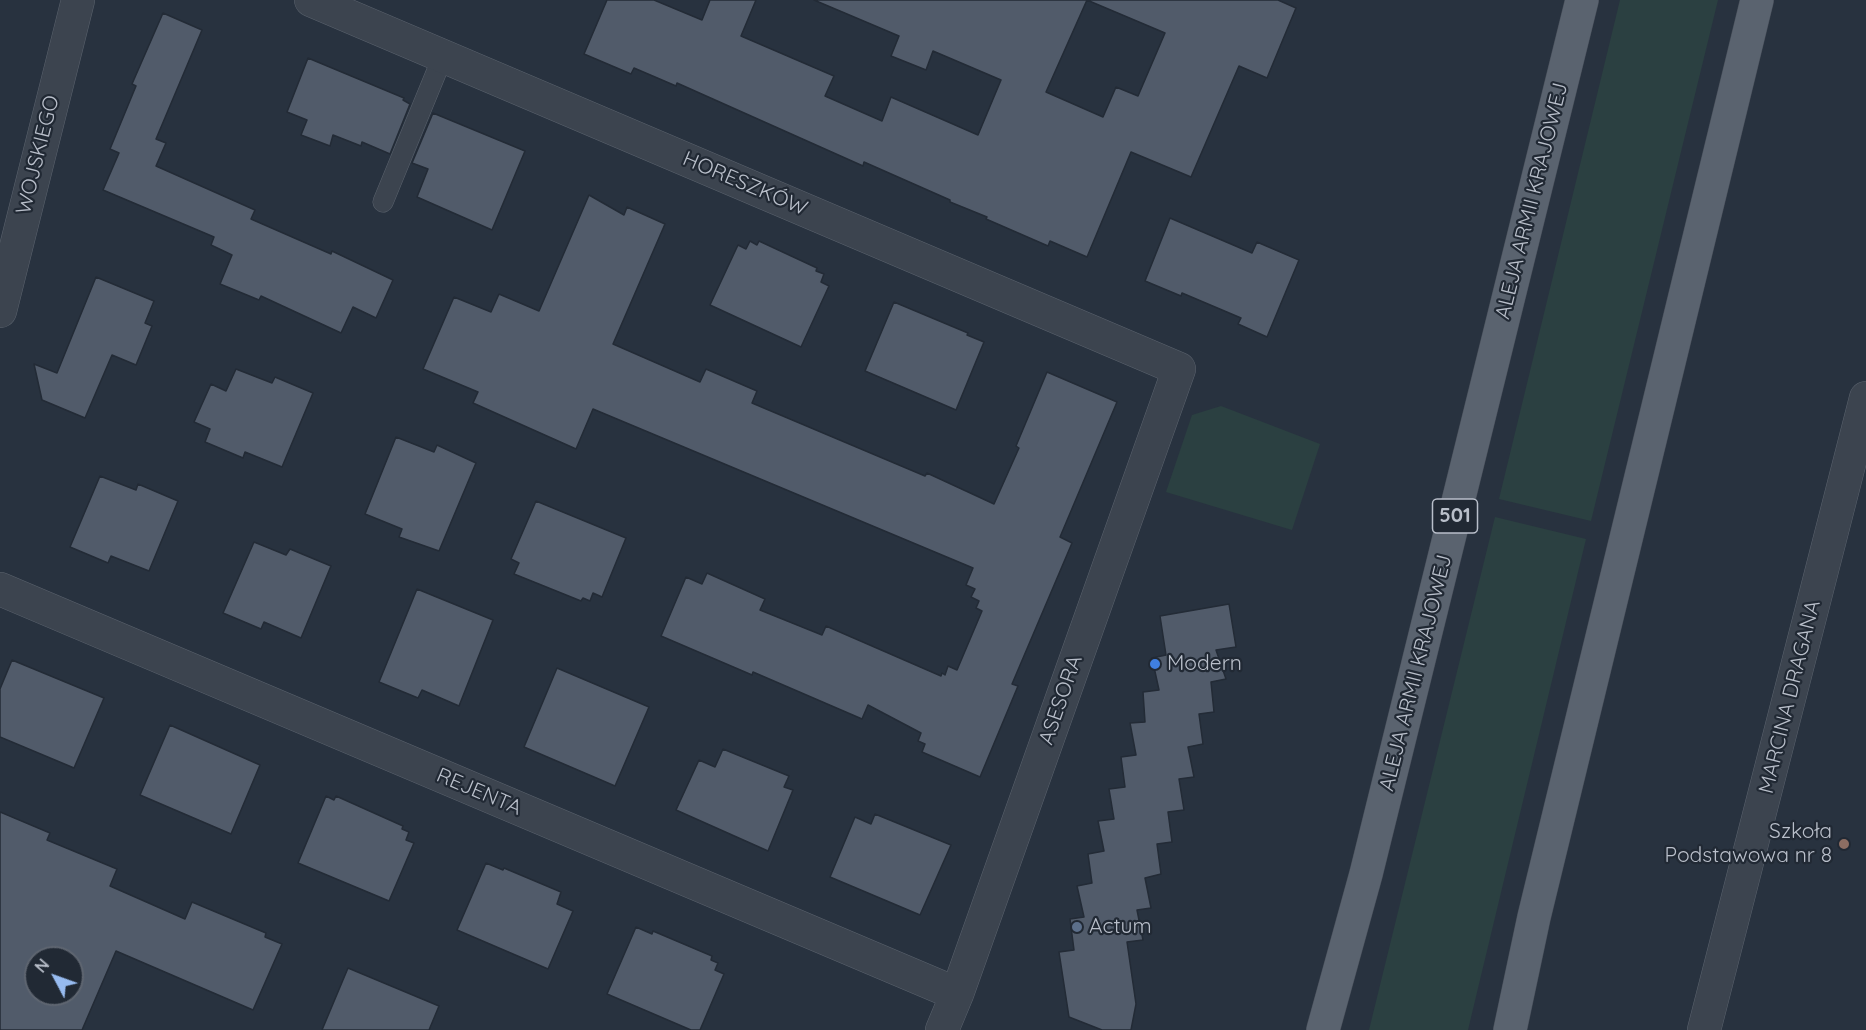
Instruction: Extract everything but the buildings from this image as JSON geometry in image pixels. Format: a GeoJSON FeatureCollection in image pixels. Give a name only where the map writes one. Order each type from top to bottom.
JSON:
{"type":"FeatureCollection","features":[{"type":"Feature","properties":{"kind":"main road","name":"ALEJA ARMII KRAJOWEJ"},"geometry":{"type":"LineString","coordinates":[[1323,1030],[1366,874],[1582,0]]}},
{"type":"Feature","properties":{"kind":"main road"},"geometry":{"type":"LineString","coordinates":[[1510,1030],[1534,917],[1757,0]]}},
{"type":"Feature","properties":{"kind":"street","name":"WOJSKIEGO"},"geometry":{"type":"LineString","coordinates":[[0,311],[10,220],[78,0]]}},
{"type":"Feature","properties":{"kind":"street","name":"HORESZKÓW"},"geometry":{"type":"LineString","coordinates":[[311,0],[1179,369]]}},
{"type":"Feature","properties":{"kind":"street","name":"ASESORA"},"geometry":{"type":"LineString","coordinates":[[942,1030],[957,994],[1179,369]]}},
{"type":"Feature","properties":{"kind":"street","name":"MARCINA DRAGANA"},"geometry":{"type":"LineString","coordinates":[[1704,1030],[1864,412]]}},
{"type":"Feature","properties":{"kind":"street","name":"REJENTA"},"geometry":{"type":"LineString","coordinates":[[0,589],[957,994]]}},
{"type":"Feature","properties":{"kind":"lane"},"geometry":{"type":"LineString","coordinates":[[383,202],[442,56]]}},
{"type":"Feature","properties":{"kind":"green space"},"geometry":{"type":"Polygon","coordinates":[[[1620,0],[1718,0],[1591,521],[1499,499],[1620,0]]]}},
{"type":"Feature","properties":{"kind":"green space"},"geometry":{"type":"Polygon","coordinates":[[[1221,406],[1320,444],[1292,530],[1166,492],[1192,415],[1221,406]]]}},
{"type":"Feature","properties":{"kind":"green space"},"geometry":{"type":"Polygon","coordinates":[[[1495,517],[1586,539],[1468,1030],[1369,1030],[1495,517]]]}},
{"type":"Feature","properties":{"kind":"place","name":"Modern"},"geometry":{"type":"Point","coordinates":[1155,664]}},
{"type":"Feature","properties":{"kind":"place","name":"Szkoła Podstawowa nr 8"},"geometry":{"type":"Point","coordinates":[1844,844]}},
{"type":"Feature","properties":{"kind":"place","name":"Actum"},"geometry":{"type":"Point","coordinates":[1077,927]}}]}
